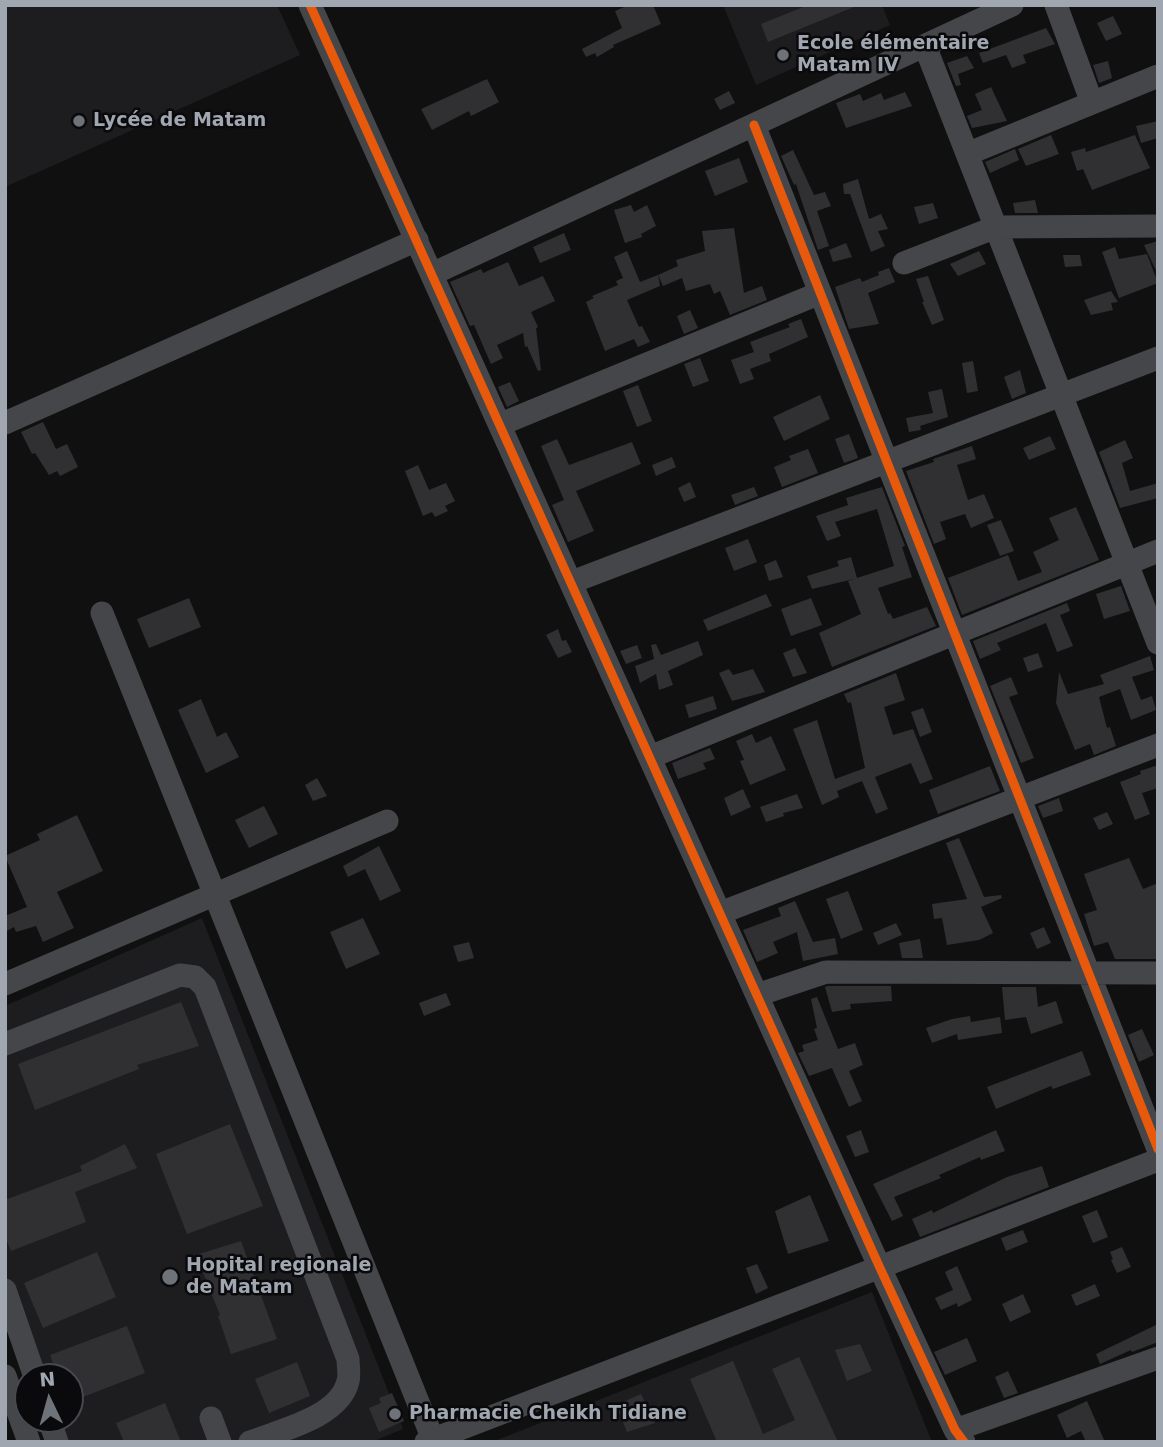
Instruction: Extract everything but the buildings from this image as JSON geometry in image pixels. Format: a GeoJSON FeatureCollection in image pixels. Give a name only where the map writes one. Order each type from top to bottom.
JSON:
{"type":"FeatureCollection","features":[{"type":"Feature","properties":{"kind":"street"},"geometry":{"type":"LineString","coordinates":[[310,5],[880,1268],[960,1436],[1158,1359]]}},
{"type":"Feature","properties":{"kind":"street"},"geometry":{"type":"LineString","coordinates":[[432,274],[1012,5]]}},
{"type":"Feature","properties":{"kind":"street"},"geometry":{"type":"LineString","coordinates":[[1056,5],[1092,103]]}},
{"type":"Feature","properties":{"kind":"street"},"geometry":{"type":"LineString","coordinates":[[925,46],[1158,643]]}},
{"type":"Feature","properties":{"kind":"street"},"geometry":{"type":"LineString","coordinates":[[967,153],[1158,76]]}},
{"type":"Feature","properties":{"kind":"street"},"geometry":{"type":"LineString","coordinates":[[754,125],[1158,1149]]}},
{"type":"Feature","properties":{"kind":"street"},"geometry":{"type":"LineString","coordinates":[[904,263],[996,228],[1158,226]]}},
{"type":"Feature","properties":{"kind":"street"},"geometry":{"type":"LineString","coordinates":[[5,422],[417,240]]}},
{"type":"Feature","properties":{"kind":"street"},"geometry":{"type":"LineString","coordinates":[[501,424],[820,293]]}},
{"type":"Feature","properties":{"kind":"street"},"geometry":{"type":"LineString","coordinates":[[572,582],[1158,358]]}},
{"type":"Feature","properties":{"kind":"street"},"geometry":{"type":"LineString","coordinates":[[650,757],[1158,551]]}},
{"type":"Feature","properties":{"kind":"street"},"geometry":{"type":"LineString","coordinates":[[102,613],[431,1441],[1158,1160]]}},
{"type":"Feature","properties":{"kind":"street"},"geometry":{"type":"LineString","coordinates":[[720,913],[1158,745]]}},
{"type":"Feature","properties":{"kind":"street"},"geometry":{"type":"LineString","coordinates":[[5,984],[387,821]]}},
{"type":"Feature","properties":{"kind":"street"},"geometry":{"type":"LineString","coordinates":[[757,995],[826,972],[1158,973]]}},
{"type":"Feature","properties":{"kind":"street"},"geometry":{"type":"LineString","coordinates":[[5,1044],[180,975],[195,977],[205,987],[348,1359],[349,1380],[333,1407],[250,1442]]}},
{"type":"Feature","properties":{"kind":"street"},"geometry":{"type":"LineString","coordinates":[[5,1290],[30,1363]]}},
{"type":"Feature","properties":{"kind":"street"},"geometry":{"type":"LineString","coordinates":[[5,1376],[29,1442]]}},
{"type":"Feature","properties":{"kind":"street"},"geometry":{"type":"LineString","coordinates":[[211,1418],[220,1442]]}},
{"type":"Feature","properties":{"kind":"shaded area","name":"Lycée de Matam"},"geometry":{"type":"Polygon","coordinates":[[[5,5],[277,5],[300,55],[5,187],[5,5]]]}},
{"type":"Feature","properties":{"kind":"shaded area","name":"Ecole élémentaire Matam IV"},"geometry":{"type":"Polygon","coordinates":[[[723,5],[882,5],[890,25],[756,85],[723,5]]]}},
{"type":"Feature","properties":{"kind":"shaded area"},"geometry":{"type":"Polygon","coordinates":[[[202,918],[403,1429],[372,1442],[53,1442],[50,1433],[84,1433],[84,1363],[24,1363],[5,1312],[5,1006],[202,918]]]}},
{"type":"Feature","properties":{"kind":"shaded area"},"geometry":{"type":"Polygon","coordinates":[[[872,1292],[932,1442],[492,1442],[872,1292]]]}},
{"type":"Feature","properties":{"kind":"cycle path"},"geometry":{"type":"LineString","coordinates":[[310,5],[880,1268],[955,1430],[964,1442]]}},
{"type":"Feature","properties":{"kind":"cycle path"},"geometry":{"type":"LineString","coordinates":[[754,125],[1158,1149]]}},
{"type":"Feature","properties":{"kind":"place","name":"Ecole élémentaire Matam IV"},"geometry":{"type":"Point","coordinates":[783,55]}},
{"type":"Feature","properties":{"kind":"place","name":"Lycée de Matam"},"geometry":{"type":"Point","coordinates":[79,121]}},
{"type":"Feature","properties":{"kind":"place","name":"Hopital regionale de Matam"},"geometry":{"type":"Point","coordinates":[170,1277]}},
{"type":"Feature","properties":{"kind":"place","name":"Pharmacie Cheikh Tidiane"},"geometry":{"type":"Point","coordinates":[395,1414]}}]}
